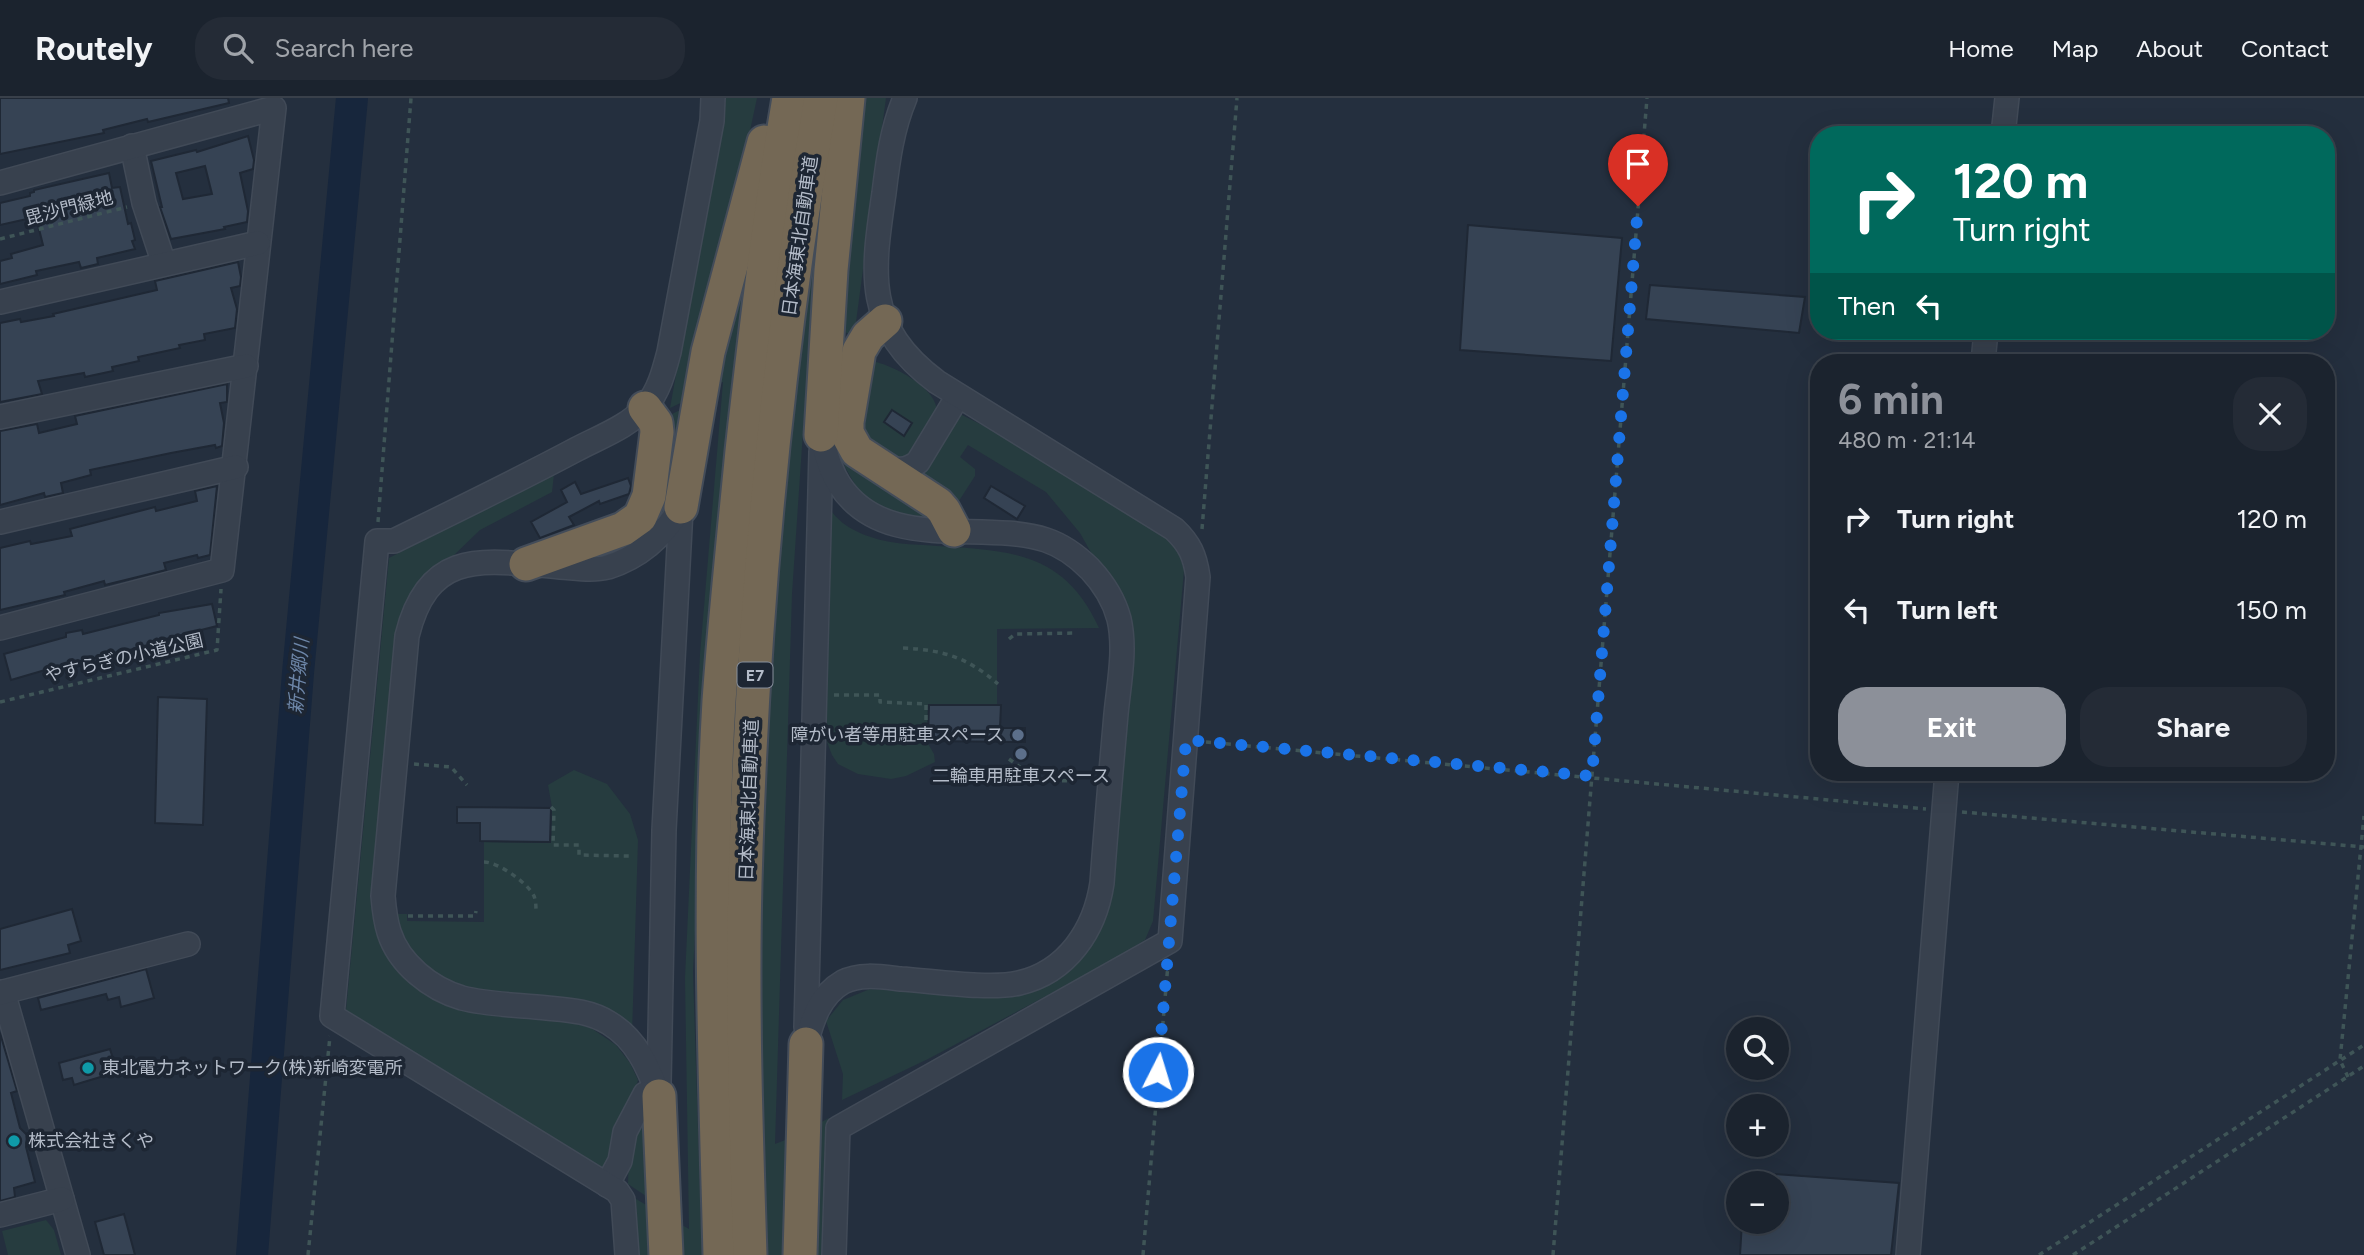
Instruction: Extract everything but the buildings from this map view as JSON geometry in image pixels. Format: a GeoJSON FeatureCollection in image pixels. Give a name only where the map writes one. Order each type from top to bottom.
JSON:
{"type":"FeatureCollection","features":[{"type":"Feature","properties":{"kind":"highway"},"geometry":{"type":"LineString","coordinates":[[681,508],[708,352],[775,98]]}},
{"type":"Feature","properties":{"kind":"highway","name":"日本海東北自動車道"},"geometry":{"type":"LineString","coordinates":[[720,1255],[714,1041],[715,819],[719,702],[731,556],[754,345],[789,98]]}},
{"type":"Feature","properties":{"kind":"highway","name":"日本海東北自動車道"},"geometry":{"type":"LineString","coordinates":[[750,1255],[744,1025],[745,881],[758,600],[770,458],[821,98]]}},
{"type":"Feature","properties":{"kind":"highway"},"geometry":{"type":"LineString","coordinates":[[821,435],[831,270],[848,98]]}},
{"type":"Feature","properties":{"kind":"highway"},"geometry":{"type":"LineString","coordinates":[[886,321],[869,335],[859,351],[847,433],[856,451],[938,504],[954,530]]}},
{"type":"Feature","properties":{"kind":"highway"},"geometry":{"type":"LineString","coordinates":[[526,564],[622,529],[640,517],[649,496],[657,432],[656,423],[645,408]]}},
{"type":"Feature","properties":{"kind":"highway"},"geometry":{"type":"LineString","coordinates":[[800,1255],[806,1044]]}},
{"type":"Feature","properties":{"kind":"highway"},"geometry":{"type":"LineString","coordinates":[[652,1095],[666,1255]]}},
{"type":"Feature","properties":{"kind":"street"},"geometry":{"type":"LineString","coordinates":[[628,1255],[622,1200],[617,1191],[332,1016],[377,541],[394,541],[509,485],[618,427],[645,408],[663,376],[669,352],[712,121],[713,98]]}},
{"type":"Feature","properties":{"kind":"street"},"geometry":{"type":"LineString","coordinates":[[834,1255],[838,1128],[1170,941],[1198,577],[1195,555],[1174,529],[958,396],[917,367],[902,351],[880,304],[874,263],[890,148],[895,122],[905,98]]}},
{"type":"Feature","properties":{"kind":"street"},"geometry":{"type":"LineString","coordinates":[[2004,126],[2007,98]]}},
{"type":"Feature","properties":{"kind":"street"},"geometry":{"type":"LineString","coordinates":[[0,183],[274,108],[236,467],[222,570],[0,628]]}},
{"type":"Feature","properties":{"kind":"street"},"geometry":{"type":"LineString","coordinates":[[132,146],[144,203],[164,264]]}},
{"type":"Feature","properties":{"kind":"street"},"geometry":{"type":"LineString","coordinates":[[0,302],[258,243]]}},
{"type":"Feature","properties":{"kind":"street"},"geometry":{"type":"LineString","coordinates":[[0,417],[246,366]]}},
{"type":"Feature","properties":{"kind":"street"},"geometry":{"type":"LineString","coordinates":[[878,465],[902,470],[911,468],[918,462],[958,396]]}},
{"type":"Feature","properties":{"kind":"street"},"geometry":{"type":"LineString","coordinates":[[806,1044],[811,1022],[820,1005],[838,986],[857,977],[1017,984],[1034,979],[1067,957],[1082,940],[1099,904],[1121,646],[1118,617],[1111,596],[1083,562],[1067,549],[1046,540],[1025,536],[886,523],[853,501],[839,485],[821,435]]}},
{"type":"Feature","properties":{"kind":"street"},"geometry":{"type":"LineString","coordinates":[[806,1044],[821,435]]}},
{"type":"Feature","properties":{"kind":"street"},"geometry":{"type":"LineString","coordinates":[[0,522],[236,467]]}},
{"type":"Feature","properties":{"kind":"street"},"geometry":{"type":"LineString","coordinates":[[652,1095],[646,1063],[631,1041],[609,1023],[591,1014],[573,1010],[464,998],[427,981],[413,969],[389,935],[383,895],[407,636],[412,615],[422,595],[437,578],[460,566],[479,562],[588,569],[606,567],[642,551],[659,537],[681,508]]}},
{"type":"Feature","properties":{"kind":"street"},"geometry":{"type":"LineString","coordinates":[[607,1185],[620,1161],[625,1132],[652,1095],[681,508]]}},
{"type":"Feature","properties":{"kind":"street"},"geometry":{"type":"LineString","coordinates":[[1908,1255],[1946,781]]}},
{"type":"Feature","properties":{"kind":"street"},"geometry":{"type":"LineString","coordinates":[[78,1255],[2,992],[188,944]]}},
{"type":"Feature","properties":{"kind":"street"},"geometry":{"type":"LineString","coordinates":[[0,1215],[61,1199]]}},
{"type":"Feature","properties":{"kind":"path"},"geometry":{"type":"LineString","coordinates":[[377,541],[411,98]]}},
{"type":"Feature","properties":{"kind":"path"},"geometry":{"type":"LineString","coordinates":[[1201,536],[1237,98]]}},
{"type":"Feature","properties":{"kind":"path"},"geometry":{"type":"LineString","coordinates":[[1553,1255],[1647,98]]}},
{"type":"Feature","properties":{"kind":"path","name":"毘沙門緑地"},"geometry":{"type":"LineString","coordinates":[[0,239],[144,203]]}},
{"type":"Feature","properties":{"kind":"path","name":"やすらぎの小道公園"},"geometry":{"type":"LineString","coordinates":[[0,702],[217,650],[222,570]]}},
{"type":"Feature","properties":{"kind":"path"},"geometry":{"type":"LineString","coordinates":[[1009,639],[1015,634],[1076,633]]}},
{"type":"Feature","properties":{"kind":"path"},"geometry":{"type":"LineString","coordinates":[[903,648],[929,649],[960,658],[998,684]]}},
{"type":"Feature","properties":{"kind":"path"},"geometry":{"type":"LineString","coordinates":[[833,695],[880,695],[880,702],[926,704],[928,742]]}},
{"type":"Feature","properties":{"kind":"path"},"geometry":{"type":"LineString","coordinates":[[1186,740],[2362,847]]}},
{"type":"Feature","properties":{"kind":"path"},"geometry":{"type":"LineString","coordinates":[[1009,759],[1037,780],[1073,781]]}},
{"type":"Feature","properties":{"kind":"path"},"geometry":{"type":"LineString","coordinates":[[408,764],[451,767],[467,785]]}},
{"type":"Feature","properties":{"kind":"path"},"geometry":{"type":"LineString","coordinates":[[551,807],[554,810],[553,845],[579,845],[579,855],[630,856]]}},
{"type":"Feature","properties":{"kind":"path"},"geometry":{"type":"LineString","coordinates":[[2348,1077],[2340,1060],[2364,816]]}},
{"type":"Feature","properties":{"kind":"path"},"geometry":{"type":"LineString","coordinates":[[484,862],[490,862],[505,870],[529,887],[536,898],[536,912]]}},
{"type":"Feature","properties":{"kind":"path"},"geometry":{"type":"LineString","coordinates":[[408,916],[475,916],[477,911]]}},
{"type":"Feature","properties":{"kind":"path"},"geometry":{"type":"LineString","coordinates":[[1143,1255],[1170,941]]}},
{"type":"Feature","properties":{"kind":"path"},"geometry":{"type":"LineString","coordinates":[[308,1255],[332,1016]]}},
{"type":"Feature","properties":{"kind":"path"},"geometry":{"type":"LineString","coordinates":[[2039,1255],[2364,1045]]}},
{"type":"Feature","properties":{"kind":"path"},"geometry":{"type":"LineString","coordinates":[[2073,1255],[2364,1066]]}},
{"type":"Feature","properties":{"kind":"green space"},"geometry":{"type":"Polygon","coordinates":[[[726,98],[757,98],[689,399],[670,408],[726,98]]]}},
{"type":"Feature","properties":{"kind":"green space"},"geometry":{"type":"Polygon","coordinates":[[[859,98],[886,98],[854,337],[838,328],[859,98]]]}},
{"type":"Feature","properties":{"kind":"green space"},"geometry":{"type":"Polygon","coordinates":[[[831,140],[811,314],[792,594],[775,1144],[793,1137],[790,1255],[765,1255],[759,1002],[769,710],[789,447],[831,140]]]}},
{"type":"Feature","properties":{"kind":"green space"},"geometry":{"type":"Polygon","coordinates":[[[752,221],[730,395],[713,575],[693,972],[702,1255],[677,1255],[673,1220],[689,1229],[685,978],[700,654],[723,382],[712,386],[752,221]]]}},
{"type":"Feature","properties":{"kind":"green space"},"geometry":{"type":"Polygon","coordinates":[[[838,336],[852,344],[842,416],[936,523],[897,518],[863,499],[845,467],[837,440],[838,336]]]}},
{"type":"Feature","properties":{"kind":"green space"},"geometry":{"type":"Polygon","coordinates":[[[866,360],[887,365],[910,377],[921,385],[935,403],[937,412],[933,423],[911,460],[901,461],[884,456],[871,444],[856,421],[866,360]]]}},
{"type":"Feature","properties":{"kind":"green space"},"geometry":{"type":"Polygon","coordinates":[[[686,407],[672,495],[657,524],[625,550],[590,559],[631,535],[668,416],[686,407]]]}},
{"type":"Feature","properties":{"kind":"green space"},"geometry":{"type":"Polygon","coordinates":[[[958,413],[984,426],[1170,540],[1179,553],[1184,570],[1153,921],[1145,940],[1108,963],[928,1059],[842,1100],[843,1074],[826,1021],[843,1000],[870,989],[970,995],[1080,958],[1130,668],[1102,572],[1080,533],[1046,492],[968,445],[960,457],[975,469],[975,476],[955,507],[911,478],[958,413]]]}},
{"type":"Feature","properties":{"kind":"green space"},"geometry":{"type":"Polygon","coordinates":[[[554,474],[552,492],[480,530],[452,557],[425,575],[405,606],[396,656],[373,909],[383,950],[406,980],[428,994],[533,1018],[569,1022],[591,1028],[616,1045],[630,1063],[638,1080],[614,1160],[603,1171],[346,1010],[389,558],[554,474]]]}},
{"type":"Feature","properties":{"kind":"green space"},"geometry":{"type":"Polygon","coordinates":[[[824,503],[847,526],[884,541],[1003,552],[1048,567],[1067,581],[1084,601],[1099,628],[997,629],[997,704],[928,704],[927,742],[935,762],[906,776],[891,779],[858,774],[838,764],[819,721],[824,503]]]}},
{"type":"Feature","properties":{"kind":"green space"},"geometry":{"type":"Polygon","coordinates":[[[574,770],[607,784],[630,814],[638,840],[632,1035],[466,993],[429,979],[387,914],[407,914],[407,921],[484,922],[484,842],[551,843],[552,807],[548,785],[574,770]]]}},
{"type":"Feature","properties":{"kind":"green space"},"geometry":{"type":"Polygon","coordinates":[[[647,1107],[652,1200],[628,1184],[629,1138],[647,1107]]]}},
{"type":"Feature","properties":{"kind":"green space"},"geometry":{"type":"Polygon","coordinates":[[[829,1118],[827,1255],[808,1255],[812,1127],[829,1118]]]}},
{"type":"Feature","properties":{"kind":"green space"},"geometry":{"type":"Polygon","coordinates":[[[626,1193],[653,1209],[657,1255],[634,1255],[626,1193]]]}},
{"type":"Feature","properties":{"kind":"green space"},"geometry":{"type":"Polygon","coordinates":[[[46,1220],[54,1230],[61,1255],[8,1255],[2,1231],[46,1220]]]}},
{"type":"Feature","properties":{"kind":"waterway","name":"新井郷川"},"geometry":{"type":"LineString","coordinates":[[252,1255],[298,673],[352,98]]}},
{"type":"Feature","properties":{"kind":"place","name":"障がい者等用駐車スペース"},"geometry":{"type":"Point","coordinates":[1018,735]}},
{"type":"Feature","properties":{"kind":"place","name":"二輪車用駐車スペース"},"geometry":{"type":"Point","coordinates":[1021,754]}},
{"type":"Feature","properties":{"kind":"place","name":"東北電力ネットワーク(株)新崎変電所"},"geometry":{"type":"Point","coordinates":[88,1068]}},
{"type":"Feature","properties":{"kind":"place","name":"株式会社きくや"},"geometry":{"type":"Point","coordinates":[14,1141]}},
{"type":"Feature","properties":{"kind":"route"},"geometry":{"type":"LineString","coordinates":[[1158,1072],[1186,740],[1592,776],[1638,206]]}}]}
